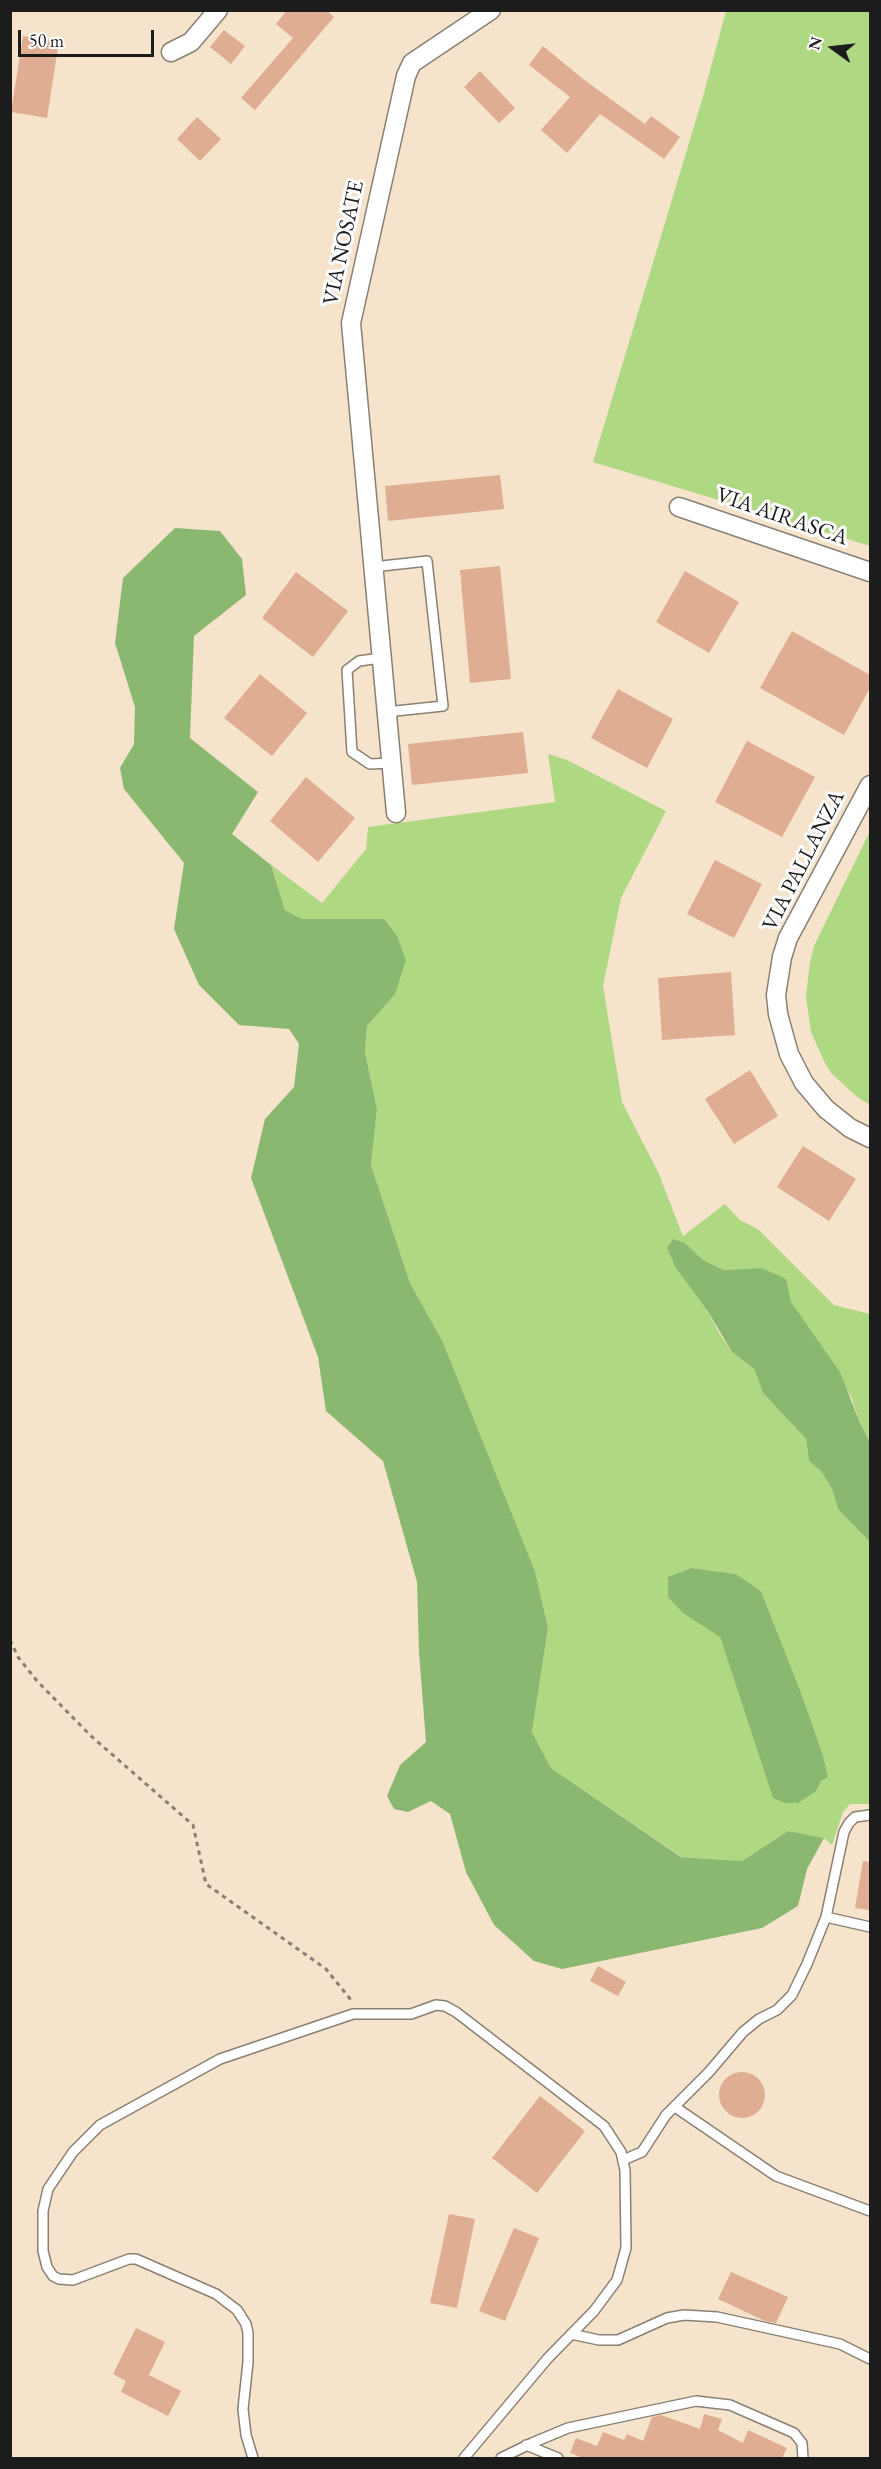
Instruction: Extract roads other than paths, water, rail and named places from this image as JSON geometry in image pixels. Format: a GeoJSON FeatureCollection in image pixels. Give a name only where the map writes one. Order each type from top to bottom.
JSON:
{"type":"FeatureCollection","features":[{"type":"Feature","properties":{"kind":"street"},"geometry":{"type":"LineString","coordinates":[[171,52],[191,42],[219,10]]}},
{"type":"Feature","properties":{"kind":"street","name":"VIA NOSATE"},"geometry":{"type":"LineString","coordinates":[[396,813],[351,323],[406,76],[412,63],[490,10]]}},
{"type":"Feature","properties":{"kind":"street","name":"VIA AIRASCA"},"geometry":{"type":"LineString","coordinates":[[679,507],[870,572]]}},
{"type":"Feature","properties":{"kind":"street","name":"VIA PALLANZA"},"geometry":{"type":"LineString","coordinates":[[870,785],[788,938],[782,957],[776,994],[778,1014],[789,1054],[804,1083],[826,1109],[850,1128],[870,1138]]}},
{"type":"Feature","properties":{"kind":"lane"},"geometry":{"type":"LineString","coordinates":[[373,567],[427,561],[443,706],[386,712]]}},
{"type":"Feature","properties":{"kind":"lane"},"geometry":{"type":"LineString","coordinates":[[381,658],[359,661],[347,670],[352,752],[370,764],[391,763]]}},
{"type":"Feature","properties":{"kind":"lane"},"geometry":{"type":"LineString","coordinates":[[623,2160],[642,2152],[666,2115],[709,2072],[743,2032],[759,2019],[777,2010],[792,1995],[826,1917],[844,1832],[855,1817],[870,1815]]}},
{"type":"Feature","properties":{"kind":"lane"},"geometry":{"type":"LineString","coordinates":[[826,1917],[870,1927]]}},
{"type":"Feature","properties":{"kind":"lane"},"geometry":{"type":"LineString","coordinates":[[253,2458],[246,2435],[243,2409],[248,2362],[248,2333],[246,2324],[237,2310],[216,2294],[136,2259],[129,2259],[73,2280],[53,2276],[47,2267],[43,2250],[42,2218],[46,2195],[52,2182],[73,2152],[109,2118],[230,2055],[361,2012],[404,2014],[436,2006],[450,2008],[604,2126],[614,2139],[623,2160],[626,2248],[621,2272],[607,2296],[537,2370],[464,2458]]}},
{"type":"Feature","properties":{"kind":"lane"},"geometry":{"type":"LineString","coordinates":[[675,2107],[776,2176],[870,2211]]}},
{"type":"Feature","properties":{"kind":"lane"},"geometry":{"type":"LineString","coordinates":[[571,2334],[599,2340],[618,2340],[667,2318],[684,2315],[717,2317],[820,2338],[840,2344],[870,2359]]}},
{"type":"Feature","properties":{"kind":"lane"},"geometry":{"type":"LineString","coordinates":[[501,2458],[568,2428],[683,2402],[707,2401],[730,2405],[794,2433],[802,2443],[803,2458]]}},
{"type":"Feature","properties":{"kind":"lane"},"geometry":{"type":"LineString","coordinates":[[526,2445],[558,2458]]}}]}
